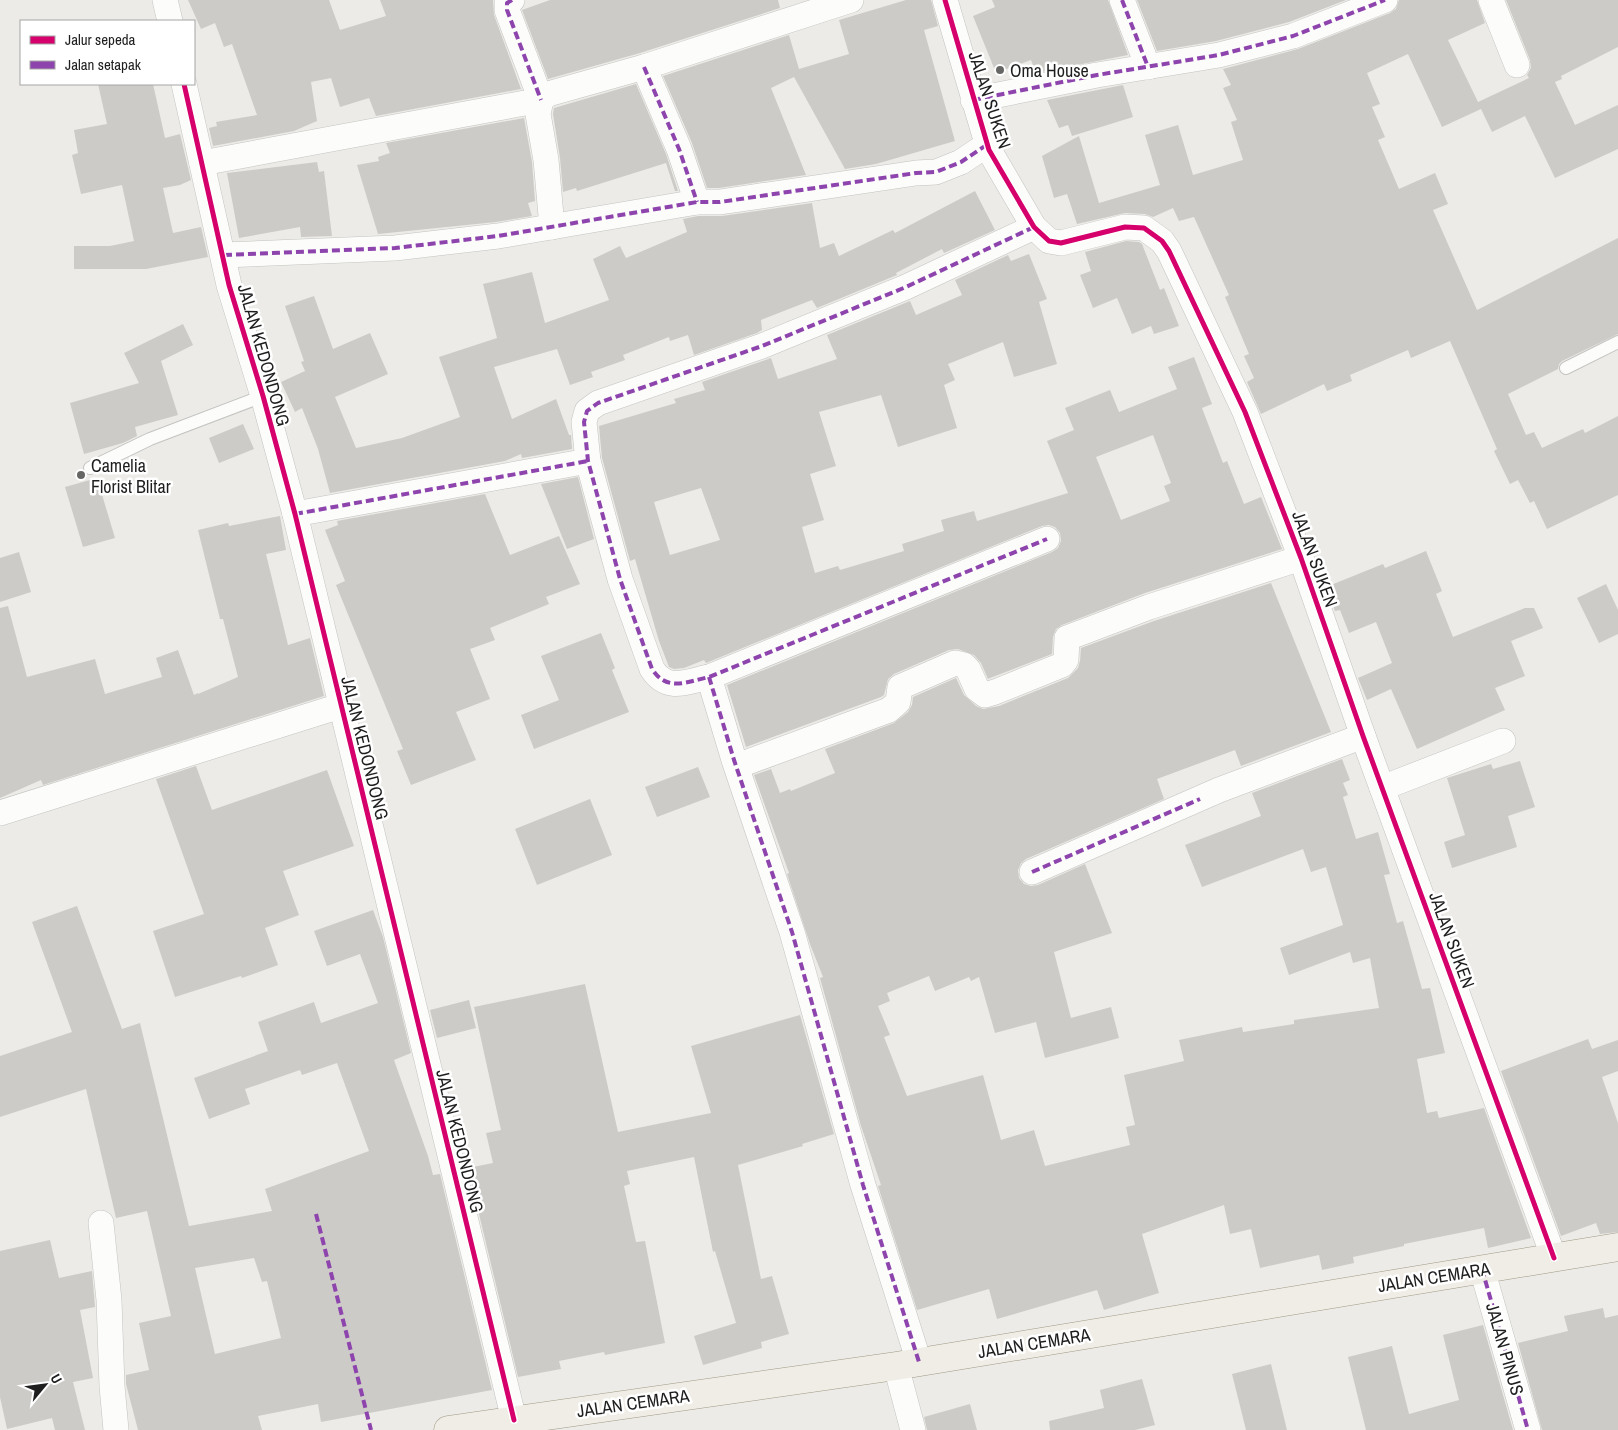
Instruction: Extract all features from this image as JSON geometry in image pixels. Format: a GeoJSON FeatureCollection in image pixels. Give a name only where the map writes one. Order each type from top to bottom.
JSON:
{"type":"FeatureCollection","features":[{"type":"Feature","properties":{"kind":"main road","name":"JALAN CEMARA"},"geometry":{"type":"LineString","coordinates":[[456,1429],[908,1364],[1618,1247]]}},
{"type":"Feature","properties":{"kind":"street"},"geometry":{"type":"LineString","coordinates":[[165,0],[170,20]]}},
{"type":"Feature","properties":{"kind":"street"},"geometry":{"type":"LineString","coordinates":[[512,0],[507,3],[508,10],[541,100],[538,114],[546,160],[552,227]]}},
{"type":"Feature","properties":{"kind":"street"},"geometry":{"type":"LineString","coordinates":[[202,163],[541,100],[548,94],[644,67],[851,0]]}},
{"type":"Feature","properties":{"kind":"street","name":"JALAN SUKEN"},"geometry":{"type":"LineString","coordinates":[[945,0],[988,147],[1034,227],[1049,241],[1061,244],[1125,226],[1144,228],[1162,241],[1169,251],[1245,412],[1301,558],[1363,736],[1554,1258]]}},
{"type":"Feature","properties":{"kind":"street"},"geometry":{"type":"LineString","coordinates":[[1122,0],[1148,67]]}},
{"type":"Feature","properties":{"kind":"street"},"geometry":{"type":"LineString","coordinates":[[973,100],[1219,55],[1293,36],[1385,0]]}},
{"type":"Feature","properties":{"kind":"street"},"geometry":{"type":"LineString","coordinates":[[1491,0],[1517,65]]}},
{"type":"Feature","properties":{"kind":"street"},"geometry":{"type":"LineString","coordinates":[[644,67],[679,149],[697,202]]}},
{"type":"Feature","properties":{"kind":"street","name":"JALAN KEDONDONG"},"geometry":{"type":"LineString","coordinates":[[184,85],[226,267],[295,514],[514,1420]]}},
{"type":"Feature","properties":{"kind":"street"},"geometry":{"type":"LineString","coordinates":[[226,267],[498,236],[697,202],[720,202],[916,173],[936,172],[961,162],[988,147]]}},
{"type":"Feature","properties":{"kind":"street"},"geometry":{"type":"LineString","coordinates":[[1034,227],[906,287],[762,346],[598,403],[587,410],[584,422],[588,461],[620,579],[652,668],[664,682],[672,684],[709,678],[1047,539]]}},
{"type":"Feature","properties":{"kind":"street"},"geometry":{"type":"LineString","coordinates":[[295,514],[588,461]]}},
{"type":"Feature","properties":{"kind":"street"},"geometry":{"type":"LineString","coordinates":[[737,766],[888,710],[898,702],[900,687],[955,663],[964,664],[977,689],[985,695],[995,692],[1062,665],[1066,660],[1067,638],[1149,607],[1301,558]]}},
{"type":"Feature","properties":{"kind":"street"},"geometry":{"type":"LineString","coordinates":[[709,678],[792,932],[864,1185],[908,1364],[913,1430]]}},
{"type":"Feature","properties":{"kind":"street"},"geometry":{"type":"LineString","coordinates":[[0,813],[340,706]]}},
{"type":"Feature","properties":{"kind":"street"},"geometry":{"type":"LineString","coordinates":[[1032,872],[1219,790],[1363,736]]}},
{"type":"Feature","properties":{"kind":"street"},"geometry":{"type":"LineString","coordinates":[[1382,788],[1503,741]]}},
{"type":"Feature","properties":{"kind":"street"},"geometry":{"type":"LineString","coordinates":[[101,1222],[109,1300],[116,1430]]}},
{"type":"Feature","properties":{"kind":"street","name":"JALAN PINUS"},"geometry":{"type":"LineString","coordinates":[[1482,1269],[1528,1430]]}},
{"type":"Feature","properties":{"kind":"lane"},"geometry":{"type":"LineString","coordinates":[[1566,368],[1618,342]]}},
{"type":"Feature","properties":{"kind":"lane"},"geometry":{"type":"LineString","coordinates":[[90,468],[150,438],[263,396]]}},
{"type":"Feature","properties":{"kind":"building"},"geometry":{"type":"Polygon","coordinates":[[[188,0],[329,0],[340,30],[386,16],[380,0],[493,0],[494,15],[521,89],[376,116],[369,98],[340,107],[331,78],[311,82],[317,121],[294,131],[213,146],[209,128],[217,126],[216,122],[257,115],[232,44],[224,47],[215,23],[201,29],[188,0]]]}},
{"type":"Feature","properties":{"kind":"building"},"geometry":{"type":"Polygon","coordinates":[[[550,0],[778,0],[780,8],[640,53],[548,79],[522,10],[550,0]]]}},
{"type":"Feature","properties":{"kind":"building"},"geometry":{"type":"Polygon","coordinates":[[[906,0],[931,0],[938,26],[924,30],[955,141],[876,164],[845,169],[794,77],[771,88],[806,175],[719,188],[707,188],[692,143],[663,76],[789,35],[799,69],[849,54],[839,20],[906,0]]]}},
{"type":"Feature","properties":{"kind":"building"},"geometry":{"type":"Polygon","coordinates":[[[992,0],[1108,0],[1128,55],[1036,73],[1031,60],[996,73],[973,16],[995,7],[992,0]]]}},
{"type":"Feature","properties":{"kind":"building"},"geometry":{"type":"Polygon","coordinates":[[[1137,0],[1346,0],[1289,22],[1216,41],[1157,51],[1137,0]]]}},
{"type":"Feature","properties":{"kind":"building"},"geometry":{"type":"Polygon","coordinates":[[[1399,0],[1477,0],[1485,23],[1448,40],[1478,102],[1529,78],[1527,75],[1531,68],[1530,60],[1506,0],[1618,0],[1618,47],[1561,76],[1562,79],[1555,82],[1575,125],[1618,105],[1618,149],[1555,178],[1525,116],[1492,132],[1481,109],[1442,127],[1408,54],[1367,73],[1380,104],[1372,107],[1385,137],[1378,140],[1399,189],[1435,173],[1448,204],[1433,210],[1477,310],[1618,238],[1618,334],[1562,361],[1558,369],[1508,394],[1526,435],[1534,432],[1542,448],[1583,429],[1585,433],[1618,416],[1618,495],[1547,529],[1534,501],[1530,503],[1518,480],[1510,484],[1494,451],[1497,449],[1450,341],[1411,358],[1408,350],[1350,375],[1352,381],[1327,391],[1324,384],[1261,414],[1247,382],[1254,378],[1244,356],[1249,354],[1225,297],[1229,295],[1194,217],[1179,221],[1173,208],[1153,217],[1145,214],[1125,213],[1077,224],[1067,194],[1054,198],[1042,156],[1079,136],[1099,203],[1160,185],[1145,135],[1178,125],[1193,175],[1243,160],[1231,122],[1237,120],[1223,88],[1231,85],[1223,69],[1298,49],[1390,13],[1396,9],[1399,0]]]}},
{"type":"Feature","properties":{"kind":"building"},"geometry":{"type":"Polygon","coordinates":[[[636,84],[666,154],[678,191],[675,191],[666,163],[577,191],[576,188],[563,192],[553,114],[554,108],[636,84]]]}},
{"type":"Feature","properties":{"kind":"building"},"geometry":{"type":"Polygon","coordinates":[[[98,85],[153,85],[165,138],[180,134],[191,180],[180,185],[163,188],[173,233],[201,227],[208,257],[146,269],[74,269],[74,246],[110,246],[134,241],[122,185],[81,194],[72,155],[78,153],[74,130],[107,124],[98,85]]]}},
{"type":"Feature","properties":{"kind":"building"},"geometry":{"type":"Polygon","coordinates":[[[1123,85],[1133,117],[1072,136],[1068,125],[1059,128],[1047,100],[1123,85]]]}},
{"type":"Feature","properties":{"kind":"building"},"geometry":{"type":"Polygon","coordinates":[[[524,118],[532,162],[535,201],[528,203],[532,216],[496,222],[378,234],[357,165],[379,161],[378,157],[390,153],[386,143],[524,118]]]}},
{"type":"Feature","properties":{"kind":"building"},"geometry":{"type":"Polygon","coordinates":[[[317,162],[319,172],[324,171],[332,236],[301,237],[300,227],[239,238],[227,173],[317,162]]]}},
{"type":"Feature","properties":{"kind":"building"},"geometry":{"type":"Polygon","coordinates":[[[975,191],[995,230],[944,253],[942,249],[896,273],[897,275],[817,308],[812,300],[761,320],[762,330],[757,333],[694,355],[688,335],[670,341],[669,337],[623,355],[625,360],[591,372],[593,377],[570,385],[557,349],[494,367],[512,419],[556,399],[569,435],[571,435],[572,449],[522,458],[521,454],[505,461],[330,493],[318,449],[302,408],[295,412],[281,382],[305,371],[301,362],[304,361],[285,306],[314,296],[333,349],[370,333],[388,374],[335,397],[356,448],[402,438],[460,417],[439,357],[497,338],[483,284],[532,272],[545,323],[609,300],[593,259],[620,246],[626,258],[687,232],[683,219],[698,216],[722,216],[812,203],[820,248],[834,243],[839,256],[893,230],[895,233],[975,191]]]}},
{"type":"Feature","properties":{"kind":"building"},"geometry":{"type":"Polygon","coordinates":[[[1126,241],[1142,244],[1160,290],[1164,288],[1179,326],[1154,334],[1151,326],[1132,334],[1117,298],[1093,308],[1080,275],[1091,271],[1085,252],[1126,241]]]}},
{"type":"Feature","properties":{"kind":"building"},"geometry":{"type":"Polygon","coordinates":[[[1029,254],[1047,299],[1039,302],[1057,364],[1014,377],[1003,342],[948,364],[955,380],[944,385],[957,428],[898,447],[881,395],[819,412],[836,466],[810,474],[824,520],[802,527],[815,573],[838,566],[840,570],[904,551],[902,544],[944,531],[941,520],[974,511],[977,521],[1068,493],[1047,441],[1074,430],[1065,408],[1110,390],[1119,412],[1177,389],[1168,367],[1194,357],[1212,404],[1202,408],[1223,463],[1227,461],[1244,504],[1261,497],[1282,549],[1145,593],[1062,625],[1056,629],[1053,637],[1052,654],[988,679],[981,663],[974,655],[958,649],[949,650],[894,674],[888,679],[884,695],[881,697],[746,747],[727,685],[1052,552],[1058,548],[1061,541],[1060,533],[1055,527],[1049,525],[1042,526],[706,663],[704,660],[684,668],[674,669],[669,667],[659,641],[635,559],[630,561],[602,458],[599,426],[676,403],[674,399],[705,390],[702,382],[771,358],[778,379],[837,359],[827,335],[910,301],[916,315],[962,295],[955,280],[1008,255],[1011,261],[1029,254]],[[1153,435],[1096,457],[1121,520],[1170,501],[1164,486],[1171,483],[1153,435]],[[701,488],[654,502],[670,555],[720,540],[701,488]]]}},
{"type":"Feature","properties":{"kind":"building"},"geometry":{"type":"Polygon","coordinates":[[[183,324],[193,345],[161,361],[178,415],[135,427],[137,436],[123,443],[84,454],[70,403],[139,383],[124,353],[183,324]]]}},
{"type":"Feature","properties":{"kind":"building"},"geometry":{"type":"Polygon","coordinates":[[[243,424],[254,449],[219,463],[209,438],[243,424]]]}},
{"type":"Feature","properties":{"kind":"building"},"geometry":{"type":"Polygon","coordinates":[[[578,477],[594,539],[567,549],[541,484],[578,477]]]}},
{"type":"Feature","properties":{"kind":"building"},"geometry":{"type":"Polygon","coordinates":[[[97,478],[115,538],[83,547],[65,487],[97,478]]]}},
{"type":"Feature","properties":{"kind":"building"},"geometry":{"type":"Polygon","coordinates":[[[485,494],[510,555],[559,536],[580,584],[546,597],[549,604],[490,628],[495,640],[470,649],[490,699],[456,712],[476,760],[411,785],[397,751],[403,749],[336,585],[345,581],[325,530],[338,525],[337,521],[485,494]]]}},
{"type":"Feature","properties":{"kind":"building"},"geometry":{"type":"Polygon","coordinates":[[[280,516],[286,550],[266,554],[288,645],[310,638],[324,696],[43,785],[41,780],[0,798],[0,608],[8,606],[27,677],[95,659],[105,694],[162,677],[156,658],[178,650],[194,695],[198,694],[238,677],[223,619],[220,619],[198,530],[228,523],[229,526],[280,516]]]}},
{"type":"Feature","properties":{"kind":"building"},"geometry":{"type":"Polygon","coordinates":[[[1426,551],[1442,591],[1436,594],[1453,637],[1525,608],[1534,608],[1543,628],[1511,641],[1525,676],[1495,688],[1505,710],[1417,749],[1391,689],[1367,700],[1358,678],[1392,663],[1376,622],[1349,633],[1340,610],[1335,611],[1326,587],[1383,564],[1385,568],[1426,551]]]}},
{"type":"Feature","properties":{"kind":"building"},"geometry":{"type":"Polygon","coordinates":[[[19,552],[31,592],[0,602],[0,558],[19,552]]]}},
{"type":"Feature","properties":{"kind":"building"},"geometry":{"type":"Polygon","coordinates":[[[1271,583],[1331,732],[1241,766],[1235,750],[1157,779],[1164,799],[1026,859],[1021,863],[1018,870],[1019,878],[1024,884],[1031,886],[1038,885],[1085,864],[1112,933],[1054,952],[1071,1018],[1111,1007],[1119,1038],[1045,1058],[1036,1022],[995,1033],[979,977],[971,981],[969,977],[935,991],[929,976],[887,993],[890,1001],[878,1006],[890,1035],[884,1037],[907,1096],[983,1075],[1001,1140],[1034,1130],[1045,1166],[1130,1145],[1126,1127],[1135,1125],[1124,1075],[1184,1061],[1179,1040],[1242,1027],[1243,1032],[1294,1024],[1294,1020],[1379,1008],[1370,958],[1353,963],[1350,952],[1289,975],[1280,948],[1343,925],[1326,867],[1311,872],[1303,849],[1202,887],[1185,845],[1261,816],[1252,793],[1342,759],[1350,780],[1343,783],[1348,795],[1343,797],[1356,839],[1378,832],[1390,874],[1384,875],[1397,923],[1403,921],[1422,989],[1430,988],[1445,1053],[1417,1059],[1427,1113],[1437,1111],[1439,1118],[1484,1108],[1531,1238],[1488,1248],[1484,1228],[1404,1244],[1404,1246],[1353,1257],[1354,1263],[1322,1270],[1319,1255],[1260,1268],[1251,1229],[1230,1234],[1224,1205],[1142,1234],[1159,1293],[1104,1310],[1097,1290],[997,1319],[989,1289],[917,1310],[878,1186],[881,1185],[861,1126],[820,978],[823,977],[810,944],[787,874],[789,873],[754,775],[771,769],[780,793],[790,789],[791,791],[835,773],[825,749],[894,723],[908,712],[912,705],[913,697],[956,678],[964,695],[976,706],[983,709],[999,706],[1068,678],[1078,668],[1081,648],[1154,621],[1271,583]]]}},
{"type":"Feature","properties":{"kind":"building"},"geometry":{"type":"Polygon","coordinates":[[[1606,584],[1618,610],[1618,634],[1599,643],[1577,598],[1606,584]]]}},
{"type":"Feature","properties":{"kind":"building"},"geometry":{"type":"Polygon","coordinates":[[[601,633],[615,668],[612,670],[629,712],[534,749],[521,715],[559,700],[541,656],[601,633]]]}},
{"type":"Feature","properties":{"kind":"building"},"geometry":{"type":"Polygon","coordinates":[[[1520,761],[1535,807],[1508,816],[1517,847],[1452,868],[1444,842],[1465,835],[1447,778],[1491,764],[1493,769],[1520,761]]]}},
{"type":"Feature","properties":{"kind":"building"},"geometry":{"type":"Polygon","coordinates":[[[196,766],[212,810],[327,770],[354,846],[283,871],[299,915],[265,928],[278,965],[242,978],[241,976],[175,997],[153,931],[204,914],[156,779],[196,766]]]}},
{"type":"Feature","properties":{"kind":"building"},"geometry":{"type":"Polygon","coordinates":[[[698,767],[710,797],[657,817],[645,787],[698,767]]]}},
{"type":"Feature","properties":{"kind":"building"},"geometry":{"type":"Polygon","coordinates":[[[590,799],[612,855],[537,885],[515,829],[590,799]]]}},
{"type":"Feature","properties":{"kind":"building"},"geometry":{"type":"Polygon","coordinates":[[[77,906],[122,1029],[140,1023],[189,1226],[272,1211],[265,1189],[369,1151],[337,1063],[302,1075],[300,1070],[245,1089],[250,1104],[209,1119],[194,1078],[268,1051],[258,1022],[314,1002],[321,1023],[378,1003],[360,954],[327,966],[314,931],[373,910],[383,937],[411,1053],[394,1060],[433,1175],[440,1174],[492,1390],[321,1422],[318,1404],[258,1416],[262,1430],[138,1430],[126,1384],[126,1375],[149,1370],[139,1323],[171,1316],[147,1211],[116,1218],[86,1089],[0,1117],[0,1056],[72,1032],[32,922],[77,906]],[[254,1258],[195,1268],[215,1354],[281,1338],[267,1281],[262,1282],[254,1258]]]}},
{"type":"Feature","properties":{"kind":"building"},"geometry":{"type":"Polygon","coordinates":[[[585,984],[618,1132],[711,1113],[691,1046],[800,1015],[834,1134],[802,1144],[803,1146],[738,1165],[761,1279],[772,1276],[789,1334],[761,1342],[762,1348],[703,1365],[694,1336],[736,1323],[715,1251],[713,1252],[694,1157],[627,1171],[630,1184],[624,1186],[636,1242],[645,1241],[665,1343],[605,1355],[604,1352],[559,1361],[561,1369],[518,1377],[468,1168],[493,1163],[486,1133],[501,1130],[474,1007],[585,984]]]}},
{"type":"Feature","properties":{"kind":"building"},"geometry":{"type":"Polygon","coordinates":[[[469,1000],[476,1028],[437,1038],[430,1010],[469,1000]]]}},
{"type":"Feature","properties":{"kind":"building"},"geometry":{"type":"Polygon","coordinates":[[[1588,1039],[1592,1049],[1618,1040],[1618,1071],[1602,1077],[1618,1123],[1618,1232],[1600,1234],[1596,1223],[1561,1236],[1501,1071],[1588,1039]]]}},
{"type":"Feature","properties":{"kind":"building"},"geometry":{"type":"Polygon","coordinates":[[[50,1240],[59,1278],[92,1271],[95,1307],[80,1310],[93,1378],[73,1382],[85,1430],[55,1430],[52,1418],[7,1429],[0,1397],[0,1251],[50,1240]]]}},
{"type":"Feature","properties":{"kind":"building"},"geometry":{"type":"Polygon","coordinates":[[[1603,1308],[1605,1318],[1618,1315],[1618,1430],[1542,1430],[1518,1343],[1568,1331],[1564,1316],[1603,1308]]]}},
{"type":"Feature","properties":{"kind":"building"},"geometry":{"type":"Polygon","coordinates":[[[1483,1325],[1513,1430],[1366,1430],[1348,1357],[1392,1346],[1409,1414],[1459,1400],[1443,1335],[1483,1325]]]}},
{"type":"Feature","properties":{"kind":"building"},"geometry":{"type":"Polygon","coordinates":[[[1271,1364],[1287,1430],[1246,1430],[1232,1374],[1271,1364]]]}},
{"type":"Feature","properties":{"kind":"building"},"geometry":{"type":"Polygon","coordinates":[[[1142,1379],[1155,1425],[1135,1430],[1050,1430],[1049,1421],[1104,1408],[1100,1390],[1142,1379]]]}},
{"type":"Feature","properties":{"kind":"building"},"geometry":{"type":"Polygon","coordinates":[[[970,1404],[977,1430],[927,1430],[924,1417],[970,1404]]]}},
{"type":"Feature","properties":{"kind":"marked path"},"geometry":{"type":"LineString","coordinates":[[512,0],[507,3],[507,10],[541,100]]}},
{"type":"Feature","properties":{"kind":"marked path"},"geometry":{"type":"LineString","coordinates":[[1122,0],[1148,67]]}},
{"type":"Feature","properties":{"kind":"marked path"},"geometry":{"type":"LineString","coordinates":[[973,100],[1097,75],[1219,55],[1293,36],[1385,0]]}},
{"type":"Feature","properties":{"kind":"marked path"},"geometry":{"type":"LineString","coordinates":[[644,67],[679,149],[697,202]]}},
{"type":"Feature","properties":{"kind":"marked path"},"geometry":{"type":"LineString","coordinates":[[224,255],[395,248],[498,236],[697,202],[720,202],[916,173],[936,172],[961,162],[988,144]]}},
{"type":"Feature","properties":{"kind":"marked path"},"geometry":{"type":"LineString","coordinates":[[1034,227],[906,287],[762,346],[598,403],[587,411],[584,422],[588,461],[620,579],[652,669],[664,681],[671,683],[685,683],[709,677],[1047,539]]}},
{"type":"Feature","properties":{"kind":"marked path"},"geometry":{"type":"LineString","coordinates":[[295,514],[588,461]]}},
{"type":"Feature","properties":{"kind":"marked path"},"geometry":{"type":"LineString","coordinates":[[709,677],[734,760],[792,932],[863,1185],[919,1362]]}},
{"type":"Feature","properties":{"kind":"marked path"},"geometry":{"type":"LineString","coordinates":[[1032,872],[1200,799]]}},
{"type":"Feature","properties":{"kind":"marked path"},"geometry":{"type":"LineString","coordinates":[[316,1214],[371,1430]]}},
{"type":"Feature","properties":{"kind":"marked path"},"geometry":{"type":"LineString","coordinates":[[1482,1269],[1528,1430]]}},
{"type":"Feature","properties":{"kind":"cycle path"},"geometry":{"type":"LineString","coordinates":[[945,0],[989,150],[1034,227],[1049,241],[1061,243],[1125,227],[1144,228],[1162,241],[1169,251],[1245,412],[1301,558],[1363,736],[1554,1258]]}},
{"type":"Feature","properties":{"kind":"cycle path"},"geometry":{"type":"LineString","coordinates":[[184,85],[229,285],[263,396],[295,514],[514,1420]]}},
{"type":"Feature","properties":{"kind":"place","name":"Oma House"},"geometry":{"type":"Point","coordinates":[1000,70]}},
{"type":"Feature","properties":{"kind":"place","name":"Camelia Florist Blitar"},"geometry":{"type":"Point","coordinates":[81,475]}}]}
